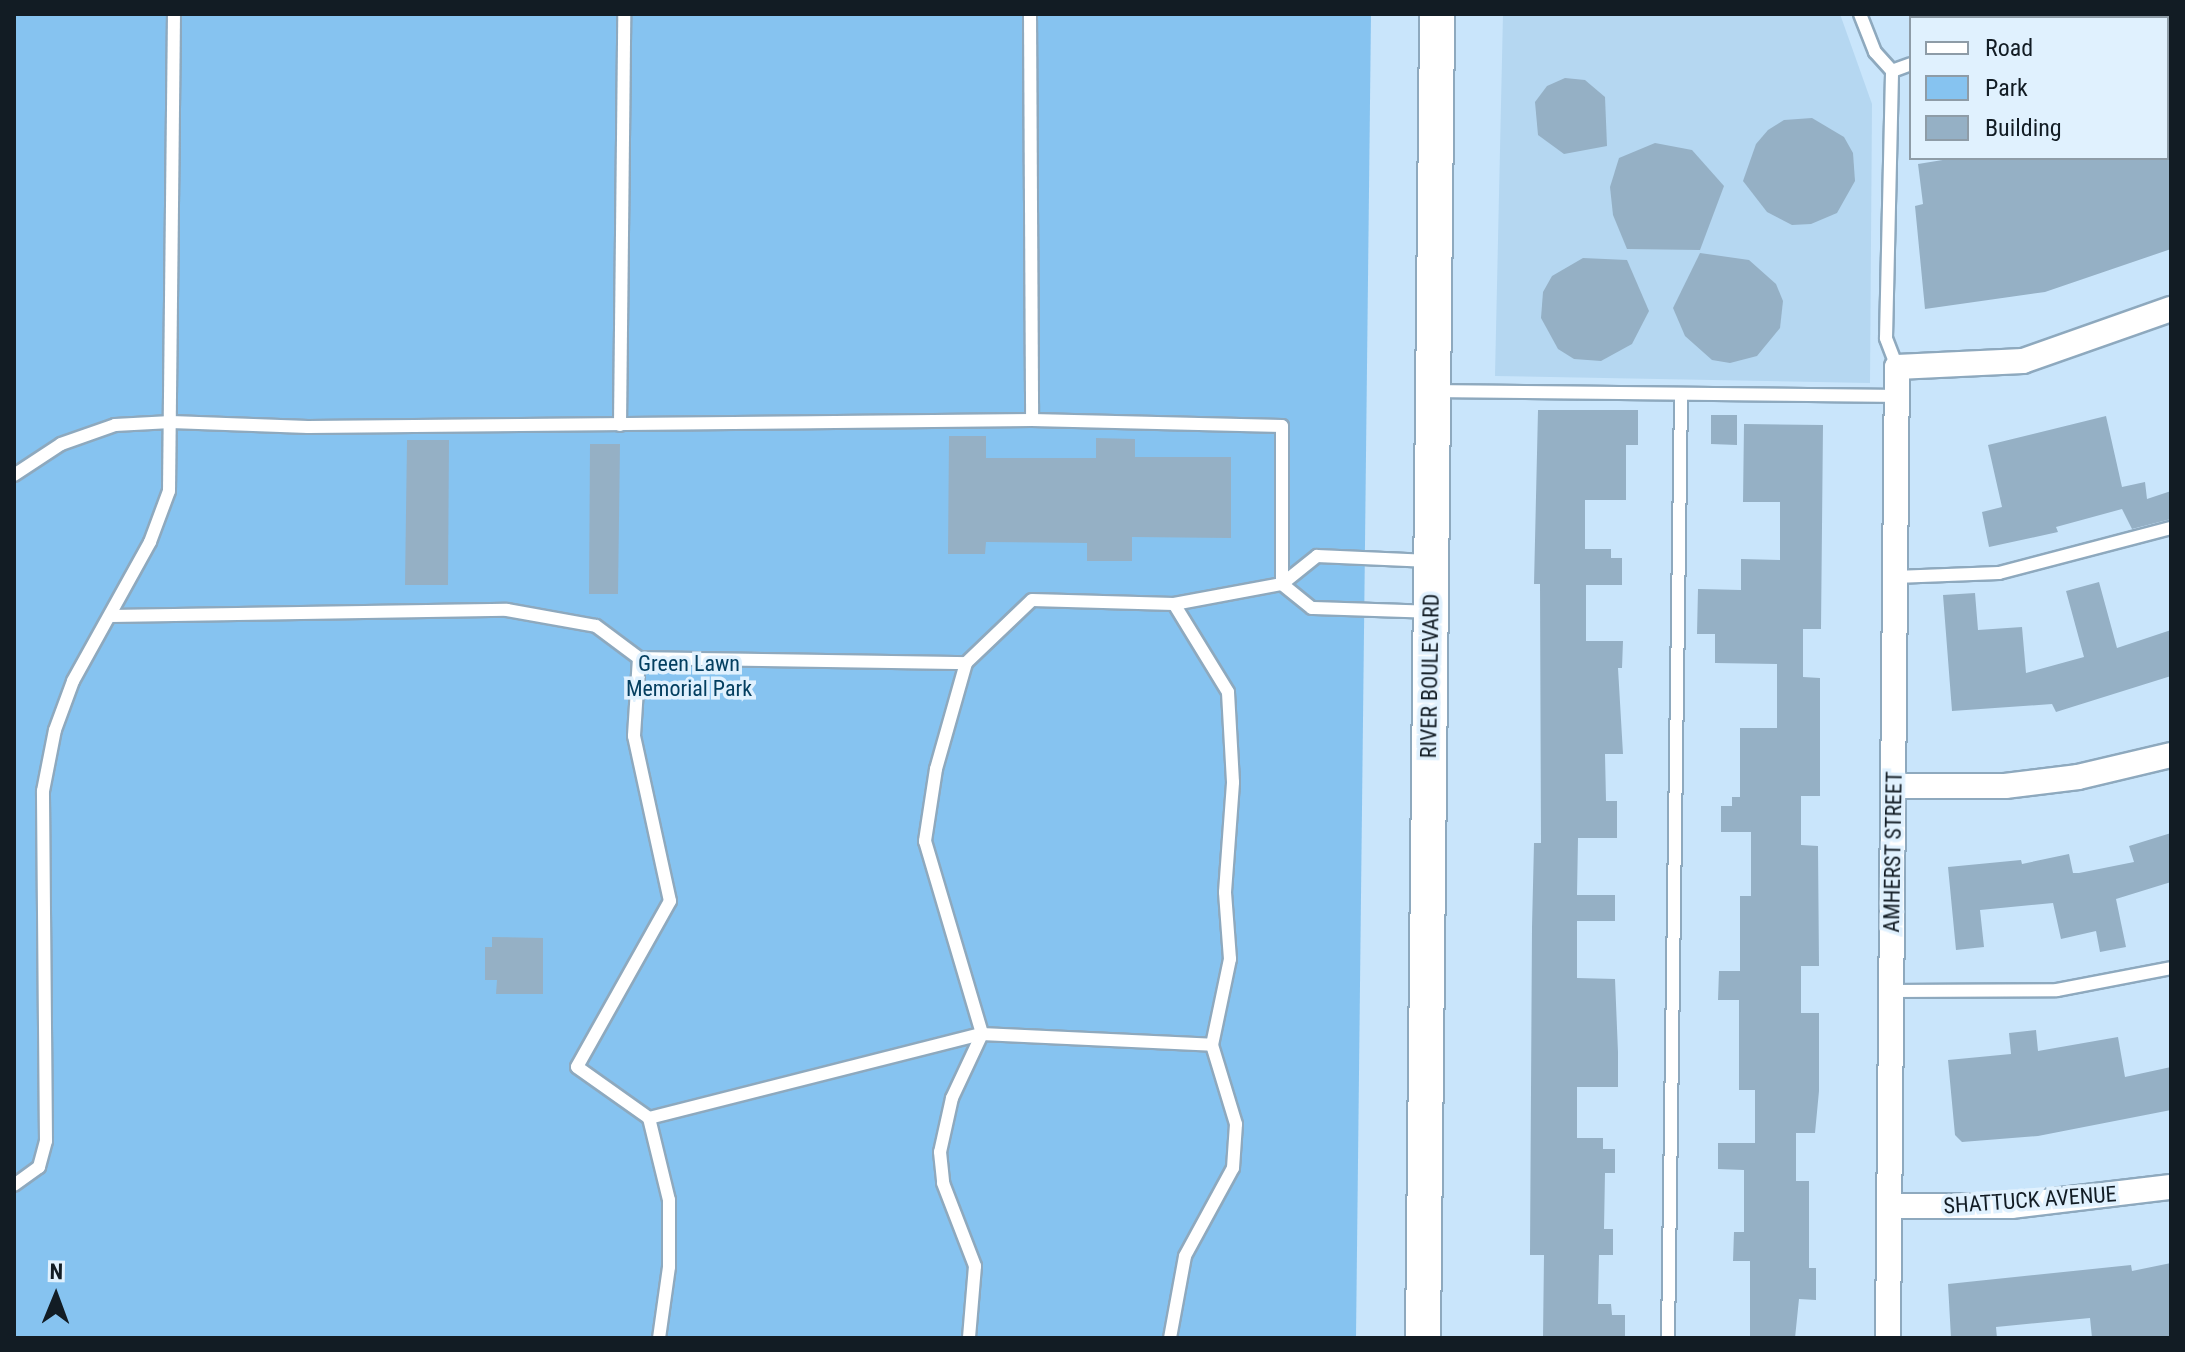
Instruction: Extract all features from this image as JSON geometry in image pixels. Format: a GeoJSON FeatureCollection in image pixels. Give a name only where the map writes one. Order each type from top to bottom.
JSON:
{"type":"FeatureCollection","features":[{"type":"Feature","properties":{"kind":"main road","name":"RIVER BOULEVARD"},"geometry":{"type":"LineString","coordinates":[[1423,1338],[1437,14]]}},
{"type":"Feature","properties":{"kind":"street"},"geometry":{"type":"LineString","coordinates":[[1897,367],[2023,361],[2171,309]]}},
{"type":"Feature","properties":{"kind":"street","name":"AMHERST STREET"},"geometry":{"type":"LineString","coordinates":[[1888,1338],[1897,367]]}},
{"type":"Feature","properties":{"kind":"street"},"geometry":{"type":"LineString","coordinates":[[1893,786],[2034,782],[2171,755]]}},
{"type":"Feature","properties":{"kind":"street","name":"SHATTUCK AVENUE"},"geometry":{"type":"LineString","coordinates":[[1889,1206],[2011,1206],[2171,1187]]}},
{"type":"Feature","properties":{"kind":"lane"},"geometry":{"type":"LineString","coordinates":[[14,1185],[39,1167],[46,1141],[43,791],[55,730],[73,681],[150,542],[169,491],[174,14]]}},
{"type":"Feature","properties":{"kind":"lane"},"geometry":{"type":"LineString","coordinates":[[620,425],[624,14]]}},
{"type":"Feature","properties":{"kind":"lane"},"geometry":{"type":"LineString","coordinates":[[1030,14],[1032,420]]}},
{"type":"Feature","properties":{"kind":"lane"},"geometry":{"type":"LineString","coordinates":[[1860,14],[1875,52],[1892,71],[1886,338],[1897,367]]}},
{"type":"Feature","properties":{"kind":"lane"},"geometry":{"type":"LineString","coordinates":[[1892,71],[1909,65]]}},
{"type":"Feature","properties":{"kind":"lane"},"geometry":{"type":"LineString","coordinates":[[1433,391],[1897,396]]}},
{"type":"Feature","properties":{"kind":"lane"},"geometry":{"type":"LineString","coordinates":[[1668,1338],[1681,394]]}},
{"type":"Feature","properties":{"kind":"lane"},"geometry":{"type":"LineString","coordinates":[[14,475],[61,444],[115,425],[171,422],[308,427],[1032,420],[1282,426],[1282,584]]}},
{"type":"Feature","properties":{"kind":"lane"},"geometry":{"type":"LineString","coordinates":[[1895,577],[1999,573],[2171,528]]}},
{"type":"Feature","properties":{"kind":"lane"},"geometry":{"type":"LineString","coordinates":[[969,1338],[975,1266],[943,1183],[940,1152],[952,1098],[982,1034],[944,920],[925,841],[936,769],[966,663],[1032,600],[1174,604],[1282,584],[1317,556],[1431,561]]}},
{"type":"Feature","properties":{"kind":"lane"},"geometry":{"type":"LineString","coordinates":[[1282,584],[1312,608],[1431,612]]}},
{"type":"Feature","properties":{"kind":"lane"},"geometry":{"type":"LineString","coordinates":[[1170,1338],[1185,1256],[1233,1168],[1236,1124],[1212,1045],[1230,959],[1225,892],[1233,782],[1228,692],[1174,604]]}},
{"type":"Feature","properties":{"kind":"lane"},"geometry":{"type":"LineString","coordinates":[[111,616],[507,610],[596,626],[639,658],[966,663]]}},
{"type":"Feature","properties":{"kind":"lane"},"geometry":{"type":"LineString","coordinates":[[639,658],[634,736],[670,901],[577,1067],[649,1118],[669,1200],[669,1267],[659,1338]]}},
{"type":"Feature","properties":{"kind":"lane"},"geometry":{"type":"LineString","coordinates":[[1891,991],[2057,990],[2171,968]]}},
{"type":"Feature","properties":{"kind":"lane"},"geometry":{"type":"LineString","coordinates":[[649,1118],[982,1034],[1212,1045]]}},
{"type":"Feature","properties":{"kind":"shaded area"},"geometry":{"type":"Polygon","coordinates":[[[1503,14],[1840,14],[1872,104],[1870,383],[1495,376],[1503,14]]]}},
{"type":"Feature","properties":{"kind":"green space","name":"Green Lawn Memorial Park"},"geometry":{"type":"Polygon","coordinates":[[[14,14],[1371,14],[1356,1338],[14,1338],[14,14]]]}},
{"type":"Feature","properties":{"kind":"building"},"geometry":{"type":"Polygon","coordinates":[[[1565,78],[1585,80],[1605,97],[1607,146],[1564,154],[1538,135],[1535,102],[1547,86],[1565,78]]]}},
{"type":"Feature","properties":{"kind":"building"},"geometry":{"type":"Polygon","coordinates":[[[1812,118],[1844,137],[1853,153],[1855,181],[1837,213],[1811,224],[1792,225],[1767,212],[1743,181],[1756,144],[1768,130],[1784,120],[1812,118]]]}},
{"type":"Feature","properties":{"kind":"building"},"geometry":{"type":"Polygon","coordinates":[[[1655,143],[1692,150],[1724,186],[1700,250],[1627,249],[1613,215],[1610,187],[1619,158],[1655,143]]]}},
{"type":"Feature","properties":{"kind":"building"},"geometry":{"type":"Polygon","coordinates":[[[2171,147],[2171,249],[2045,292],[1925,309],[1915,206],[1923,204],[1918,164],[1943,160],[2169,160],[2171,147]]]}},
{"type":"Feature","properties":{"kind":"building"},"geometry":{"type":"Polygon","coordinates":[[[1700,253],[1749,260],[1776,284],[1783,301],[1780,328],[1757,356],[1730,363],[1712,360],[1685,336],[1673,308],[1700,253]]]}},
{"type":"Feature","properties":{"kind":"building"},"geometry":{"type":"Polygon","coordinates":[[[1583,258],[1627,260],[1649,311],[1632,344],[1601,361],[1574,359],[1558,349],[1541,318],[1543,292],[1552,276],[1583,258]]]}},
{"type":"Feature","properties":{"kind":"building"},"geometry":{"type":"Polygon","coordinates":[[[1538,410],[1638,410],[1638,445],[1626,445],[1626,500],[1585,500],[1585,549],[1611,549],[1611,558],[1622,558],[1622,585],[1586,585],[1586,641],[1623,641],[1622,668],[1618,668],[1623,754],[1605,754],[1606,801],[1617,801],[1617,838],[1578,838],[1577,895],[1615,895],[1615,921],[1577,921],[1577,978],[1615,979],[1618,1087],[1577,1087],[1577,1138],[1603,1138],[1603,1149],[1615,1149],[1615,1173],[1605,1173],[1604,1229],[1613,1229],[1613,1255],[1599,1255],[1598,1304],[1611,1304],[1612,1315],[1625,1315],[1625,1338],[1543,1338],[1544,1255],[1530,1255],[1534,843],[1541,843],[1540,584],[1534,584],[1538,410]]]}},
{"type":"Feature","properties":{"kind":"building"},"geometry":{"type":"Polygon","coordinates":[[[1711,415],[1737,415],[1737,445],[1711,444],[1711,415]]]}},
{"type":"Feature","properties":{"kind":"building"},"geometry":{"type":"Polygon","coordinates":[[[2106,416],[2122,487],[2145,482],[2147,499],[2171,491],[2171,519],[2132,529],[2122,509],[2056,527],[2058,532],[1989,547],[1982,512],[2002,507],[1988,445],[2106,416]]]}},
{"type":"Feature","properties":{"kind":"building"},"geometry":{"type":"Polygon","coordinates":[[[1744,424],[1823,425],[1821,629],[1803,629],[1803,677],[1820,678],[1820,796],[1801,796],[1801,845],[1818,846],[1819,966],[1801,966],[1801,1013],[1819,1013],[1819,1091],[1815,1133],[1796,1133],[1796,1181],[1809,1181],[1809,1268],[1816,1268],[1816,1300],[1799,1299],[1795,1338],[1750,1338],[1750,1261],[1733,1261],[1734,1232],[1744,1232],[1744,1170],[1718,1169],[1718,1143],[1755,1143],[1755,1090],[1739,1090],[1739,1000],[1718,1000],[1719,971],[1740,971],[1740,896],[1751,896],[1751,832],[1721,832],[1721,806],[1732,806],[1732,797],[1740,797],[1740,728],[1777,728],[1777,664],[1715,663],[1715,634],[1697,634],[1698,589],[1741,590],[1741,559],[1780,560],[1780,502],[1743,502],[1744,424]]]}},
{"type":"Feature","properties":{"kind":"building"},"geometry":{"type":"Polygon","coordinates":[[[949,436],[986,436],[986,458],[1096,458],[1096,438],[1135,439],[1135,457],[1231,457],[1231,538],[1132,537],[1132,561],[1087,561],[1087,543],[986,542],[985,554],[948,554],[949,436]]]}},
{"type":"Feature","properties":{"kind":"building"},"geometry":{"type":"Polygon","coordinates":[[[407,440],[449,440],[448,585],[405,585],[407,440]]]}},
{"type":"Feature","properties":{"kind":"building"},"geometry":{"type":"Polygon","coordinates":[[[590,444],[620,444],[618,594],[589,594],[590,444]]]}},
{"type":"Feature","properties":{"kind":"building"},"geometry":{"type":"Polygon","coordinates":[[[2099,582],[2117,648],[2171,630],[2171,676],[2056,712],[2052,704],[1952,711],[1943,595],[1975,593],[1978,630],[2022,627],[2026,673],[2084,657],[2066,591],[2099,582]]]}},
{"type":"Feature","properties":{"kind":"building"},"geometry":{"type":"Polygon","coordinates":[[[2171,833],[2171,882],[2116,899],[2126,947],[2100,952],[2096,931],[2061,939],[2053,903],[1980,910],[1984,947],[1956,950],[1948,867],[2021,860],[2022,864],[2069,854],[2073,873],[2079,873],[2134,862],[2129,846],[2171,833]]]}},
{"type":"Feature","properties":{"kind":"building"},"geometry":{"type":"Polygon","coordinates":[[[492,937],[543,938],[543,994],[496,994],[497,980],[485,980],[485,947],[492,947],[492,937]]]}},
{"type":"Feature","properties":{"kind":"building"},"geometry":{"type":"Polygon","coordinates":[[[2036,1030],[2038,1051],[2118,1037],[2125,1077],[2171,1067],[2171,1110],[2038,1136],[1962,1142],[1955,1135],[1948,1060],[2011,1054],[2009,1033],[2036,1030]]]}},
{"type":"Feature","properties":{"kind":"building"},"geometry":{"type":"Polygon","coordinates":[[[2171,1263],[2171,1338],[2092,1338],[2090,1318],[1996,1327],[1997,1338],[1951,1338],[1948,1284],[2131,1265],[2132,1271],[2171,1263]]]}}]}
